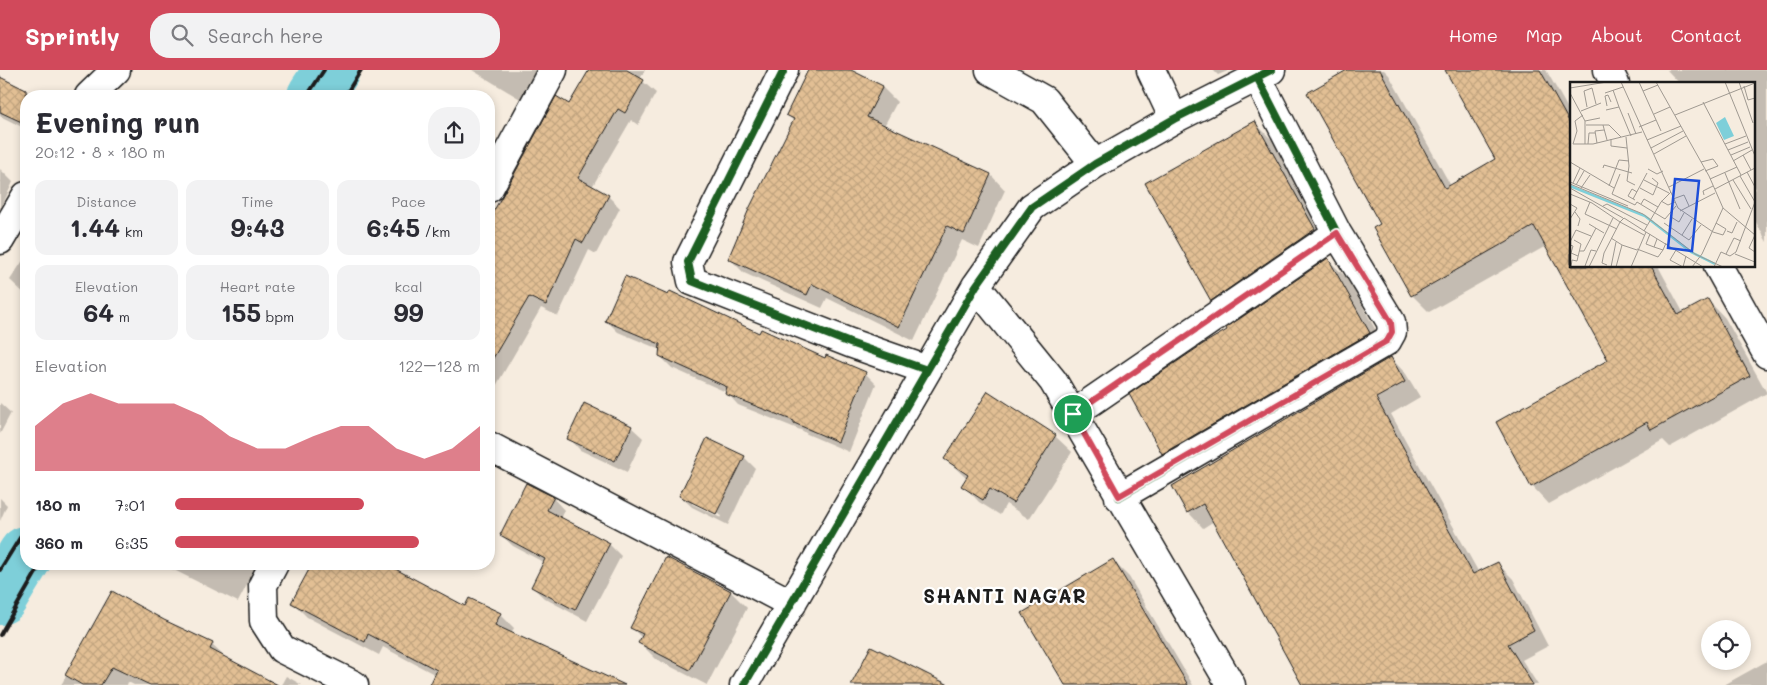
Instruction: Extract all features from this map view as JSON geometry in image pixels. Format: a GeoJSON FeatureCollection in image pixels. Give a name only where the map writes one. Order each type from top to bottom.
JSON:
{"type":"FeatureCollection","features":[{"type":"Feature","properties":{"kind":"street"},"geometry":{"type":"LineString","coordinates":[[86,90],[94,70]]}},
{"type":"Feature","properties":{"kind":"street"},"geometry":{"type":"LineString","coordinates":[[95,90],[116,70]]}},
{"type":"Feature","properties":{"kind":"street"},"geometry":{"type":"LineString","coordinates":[[495,177],[553,70]]}},
{"type":"Feature","properties":{"kind":"street"},"geometry":{"type":"LineString","coordinates":[[784,70],[688,262],[692,281],[850,343],[927,370]]}},
{"type":"Feature","properties":{"kind":"street"},"geometry":{"type":"LineString","coordinates":[[990,70],[1044,100],[1095,164]]}},
{"type":"Feature","properties":{"kind":"street"},"geometry":{"type":"LineString","coordinates":[[1151,70],[1174,119]]}},
{"type":"Feature","properties":{"kind":"street"},"geometry":{"type":"LineString","coordinates":[[1608,70],[1615,82]]}},
{"type":"Feature","properties":{"kind":"street"},"geometry":{"type":"LineString","coordinates":[[744,685],[976,286],[1032,207],[1095,164],[1174,119],[1264,73],[1337,233],[1391,322],[1392,332],[1387,341],[1119,496]]}},
{"type":"Feature","properties":{"kind":"street"},"geometry":{"type":"LineString","coordinates":[[0,240],[20,206]]}},
{"type":"Feature","properties":{"kind":"street"},"geometry":{"type":"LineString","coordinates":[[1073,414],[1337,233]]}},
{"type":"Feature","properties":{"kind":"street"},"geometry":{"type":"LineString","coordinates":[[1719,268],[1764,342]]}},
{"type":"Feature","properties":{"kind":"street"},"geometry":{"type":"LineString","coordinates":[[976,286],[1053,381],[1231,685]]}},
{"type":"Feature","properties":{"kind":"street"},"geometry":{"type":"LineString","coordinates":[[495,449],[792,604]]}},
{"type":"Feature","properties":{"kind":"street"},"geometry":{"type":"LineString","coordinates":[[271,570],[263,585],[264,621],[282,649],[354,685]]}},
{"type":"Feature","properties":{"kind":"building"},"geometry":{"type":"Polygon","coordinates":[[[589,70],[627,70],[644,80],[625,113],[618,109],[578,178],[609,195],[583,243],[576,239],[546,305],[529,297],[495,355],[495,208],[556,96],[569,104],[589,70]]]}},
{"type":"Feature","properties":{"kind":"building"},"geometry":{"type":"Polygon","coordinates":[[[808,70],[851,70],[883,86],[867,117],[991,174],[964,234],[947,226],[899,327],[812,284],[807,295],[728,259],[749,209],[794,119],[786,115],[808,70]]]}},
{"type":"Feature","properties":{"kind":"building"},"geometry":{"type":"Polygon","coordinates":[[[1347,70],[1380,70],[1445,188],[1495,159],[1445,70],[1540,70],[1570,123],[1570,268],[1652,268],[1678,315],[1708,299],[1750,376],[1651,430],[1647,422],[1531,487],[1496,422],[1608,360],[1534,226],[1411,296],[1373,228],[1380,224],[1307,93],[1347,70]]]}},
{"type":"Feature","properties":{"kind":"building"},"geometry":{"type":"Polygon","coordinates":[[[0,77],[26,90],[20,90],[20,121],[0,112],[0,77]]]}},
{"type":"Feature","properties":{"kind":"building"},"geometry":{"type":"Polygon","coordinates":[[[1255,121],[1315,229],[1211,301],[1145,183],[1255,121]]]}},
{"type":"Feature","properties":{"kind":"building"},"geometry":{"type":"Polygon","coordinates":[[[1328,258],[1370,333],[1162,454],[1129,394],[1227,330],[1226,328],[1328,258]]]}},
{"type":"Feature","properties":{"kind":"building"},"geometry":{"type":"Polygon","coordinates":[[[625,276],[668,295],[670,291],[759,333],[761,329],[825,358],[826,355],[866,372],[838,442],[794,423],[794,421],[725,394],[727,387],[659,356],[660,344],[605,321],[625,276]]]}},
{"type":"Feature","properties":{"kind":"building"},"geometry":{"type":"Polygon","coordinates":[[[1391,357],[1405,382],[1376,398],[1473,574],[1498,562],[1534,630],[1508,644],[1533,685],[1302,685],[1203,504],[1187,513],[1172,486],[1391,357]]]}},
{"type":"Feature","properties":{"kind":"building"},"geometry":{"type":"Polygon","coordinates":[[[988,391],[1056,435],[1013,503],[990,489],[983,500],[961,486],[968,475],[944,459],[988,391]]]}},
{"type":"Feature","properties":{"kind":"building"},"geometry":{"type":"Polygon","coordinates":[[[584,403],[632,426],[615,461],[567,439],[584,403]]]}},
{"type":"Feature","properties":{"kind":"building"},"geometry":{"type":"Polygon","coordinates":[[[707,438],[745,456],[716,514],[679,496],[707,438]]]}},
{"type":"Feature","properties":{"kind":"building"},"geometry":{"type":"Polygon","coordinates":[[[526,483],[554,497],[547,510],[610,543],[575,610],[531,587],[545,559],[500,535],[526,483]]]}},
{"type":"Feature","properties":{"kind":"building"},"geometry":{"type":"Polygon","coordinates":[[[666,557],[731,591],[690,670],[638,643],[643,634],[630,628],[666,557]]]}},
{"type":"Feature","properties":{"kind":"building"},"geometry":{"type":"Polygon","coordinates":[[[1113,559],[1188,685],[1065,685],[1022,613],[1113,559]]]}},
{"type":"Feature","properties":{"kind":"building"},"geometry":{"type":"Polygon","coordinates":[[[309,570],[397,570],[465,606],[469,598],[501,613],[495,625],[625,685],[430,685],[437,670],[368,634],[365,642],[291,603],[309,570]]]}},
{"type":"Feature","properties":{"kind":"building"},"geometry":{"type":"Polygon","coordinates":[[[112,591],[164,620],[213,643],[210,649],[278,685],[150,685],[112,667],[101,685],[82,685],[65,675],[112,591]]]}},
{"type":"Feature","properties":{"kind":"building"},"geometry":{"type":"Polygon","coordinates":[[[871,646],[949,685],[851,685],[871,646]]]}},
{"type":"Feature","properties":{"kind":"waterway"},"geometry":{"type":"LineString","coordinates":[[319,90],[332,70]]}},
{"type":"Feature","properties":{"kind":"waterway"},"geometry":{"type":"LineString","coordinates":[[0,597],[20,564]]}},
{"type":"Feature","properties":{"kind":"railway"},"geometry":{"type":"LineString","coordinates":[[311,90],[324,70]]}},
{"type":"Feature","properties":{"kind":"railway"},"geometry":{"type":"LineString","coordinates":[[349,90],[361,70]]}},
{"type":"Feature","properties":{"kind":"railway"},"geometry":{"type":"LineString","coordinates":[[0,570],[20,538]]}},
{"type":"Feature","properties":{"kind":"railway"},"geometry":{"type":"LineString","coordinates":[[0,635],[38,570]]}},
{"type":"Feature","properties":{"kind":"cycle path"},"geometry":{"type":"LineString","coordinates":[[784,70],[688,262],[692,281],[850,343],[927,370]]}},
{"type":"Feature","properties":{"kind":"cycle path"},"geometry":{"type":"LineString","coordinates":[[744,685],[976,286],[1032,207],[1095,164],[1174,119],[1271,70]]}},
{"type":"Feature","properties":{"kind":"cycle path"},"geometry":{"type":"LineString","coordinates":[[1119,497],[1387,341],[1392,332],[1391,322],[1337,233],[1257,77]]}},
{"type":"Feature","properties":{"kind":"district","name":"SHANTI NAGAR"},"geometry":{"type":"Point","coordinates":[1005,596]}},
{"type":"Feature","properties":{"kind":"route"},"geometry":{"type":"LineString","coordinates":[[1337,233],[1391,322],[1392,332],[1387,341],[1119,496],[1073,414],[1337,233]]}}]}
